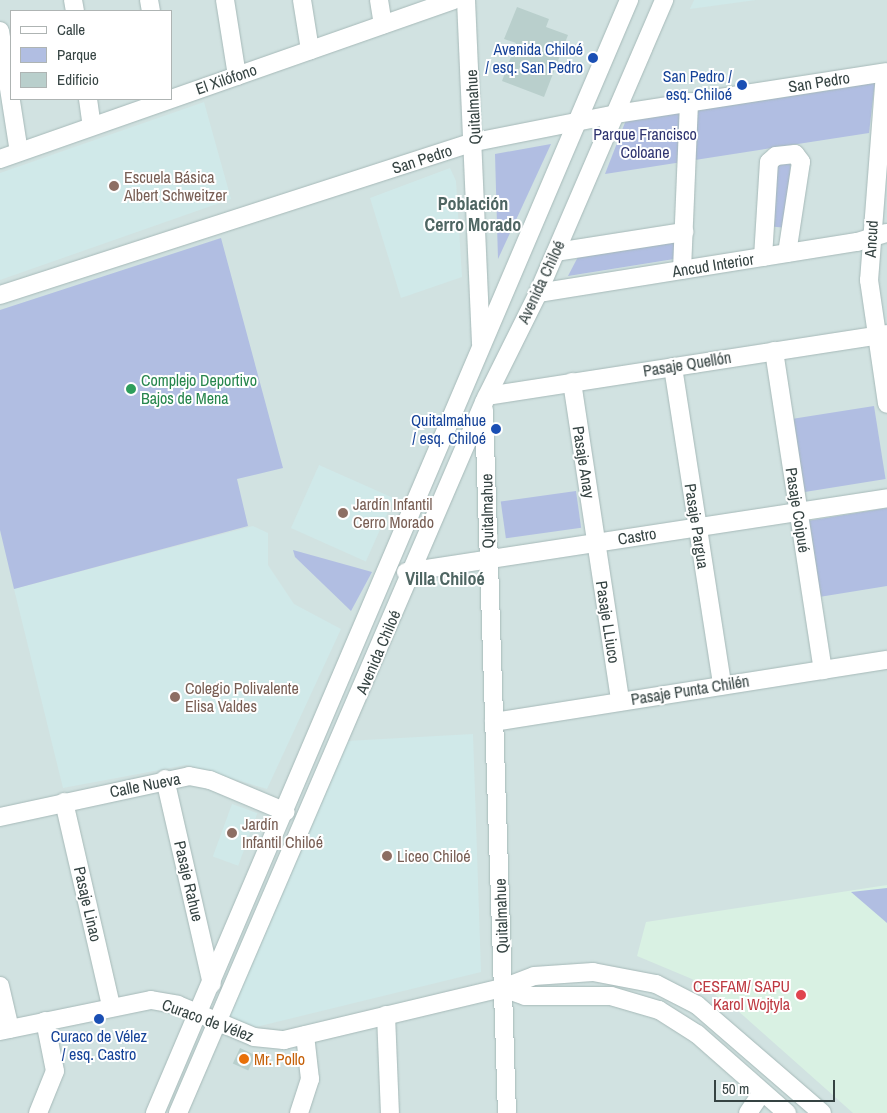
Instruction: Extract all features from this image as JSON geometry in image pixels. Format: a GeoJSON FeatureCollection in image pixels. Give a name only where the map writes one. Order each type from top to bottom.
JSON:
{"type":"FeatureCollection","features":[{"type":"Feature","properties":{"kind":"street"},"geometry":{"type":"LineString","coordinates":[[225,0],[237,76]]}},
{"type":"Feature","properties":{"kind":"street"},"geometry":{"type":"LineString","coordinates":[[302,0],[310,50]]}},
{"type":"Feature","properties":{"kind":"street"},"geometry":{"type":"LineString","coordinates":[[379,0],[383,24]]}},
{"type":"Feature","properties":{"kind":"street","name":"El Xilófono"},"geometry":{"type":"LineString","coordinates":[[172,98],[453,0]]}},
{"type":"Feature","properties":{"kind":"street","name":"Quitalmahue"},"geometry":{"type":"LineString","coordinates":[[466,0],[475,142],[481,350],[486,399],[488,559],[507,1113]]}},
{"type":"Feature","properties":{"kind":"street","name":"Avenida Chiloé"},"geometry":{"type":"LineString","coordinates":[[155,1113],[286,812],[629,0]]}},
{"type":"Feature","properties":{"kind":"street","name":"Avenida Chiloé"},"geometry":{"type":"LineString","coordinates":[[178,1113],[216,1021],[414,570],[486,399],[538,293],[664,0]]}},
{"type":"Feature","properties":{"kind":"street"},"geometry":{"type":"LineString","coordinates":[[0,31],[10,95]]}},
{"type":"Feature","properties":{"kind":"street","name":"San Pedro"},"geometry":{"type":"LineString","coordinates":[[0,296],[475,142],[616,114],[886,72]]}},
{"type":"Feature","properties":{"kind":"street","name":"Ancud"},"geometry":{"type":"LineString","coordinates":[[886,72],[879,236],[870,291],[882,335],[887,404]]}},
{"type":"Feature","properties":{"kind":"street"},"geometry":{"type":"LineString","coordinates":[[11,100],[19,152]]}},
{"type":"Feature","properties":{"kind":"street"},"geometry":{"type":"LineString","coordinates":[[88,100],[92,126]]}},
{"type":"Feature","properties":{"kind":"street","name":"El Xilófono"},"geometry":{"type":"LineString","coordinates":[[0,159],[166,100]]}},
{"type":"Feature","properties":{"kind":"street"},"geometry":{"type":"LineString","coordinates":[[682,270],[689,102]]}},
{"type":"Feature","properties":{"kind":"street"},"geometry":{"type":"LineString","coordinates":[[763,257],[769,162],[776,156],[795,154],[801,162],[787,253]]}},
{"type":"Feature","properties":{"kind":"street"},"geometry":{"type":"LineString","coordinates":[[556,252],[684,232]]}},
{"type":"Feature","properties":{"kind":"street","name":"Ancud Interior"},"geometry":{"type":"LineString","coordinates":[[538,293],[787,253],[879,236]]}},
{"type":"Feature","properties":{"kind":"street","name":"Pasaje Quellón"},"geometry":{"type":"LineString","coordinates":[[486,399],[572,382],[882,335]]}},
{"type":"Feature","properties":{"kind":"street","name":"Pasaje Coipué"},"geometry":{"type":"LineString","coordinates":[[774,351],[823,670]]}},
{"type":"Feature","properties":{"kind":"street","name":"Pasaje Pargua"},"geometry":{"type":"LineString","coordinates":[[672,367],[722,685]]}},
{"type":"Feature","properties":{"kind":"street","name":"Pasaje Anay"},"geometry":{"type":"LineString","coordinates":[[572,382],[596,543]]}},
{"type":"Feature","properties":{"kind":"street","name":"Castro"},"geometry":{"type":"LineString","coordinates":[[386,577],[414,570],[887,498]]}},
{"type":"Feature","properties":{"kind":"street","name":"Pasaje LLiuco"},"geometry":{"type":"LineString","coordinates":[[596,543],[620,701]]}},
{"type":"Feature","properties":{"kind":"street","name":"Pasaje Punta Chilén"},"geometry":{"type":"LineString","coordinates":[[494,722],[887,660]]}},
{"type":"Feature","properties":{"kind":"street","name":"Calle Nueva"},"geometry":{"type":"LineString","coordinates":[[0,817],[164,779],[200,777],[286,812]]}},
{"type":"Feature","properties":{"kind":"street","name":"Pasaje Rahue"},"geometry":{"type":"LineString","coordinates":[[164,779],[212,984]]}},
{"type":"Feature","properties":{"kind":"street","name":"Pasaje Linao"},"geometry":{"type":"LineString","coordinates":[[64,802],[111,1006]]}},
{"type":"Feature","properties":{"kind":"street","name":"Curaco de Vélez"},"geometry":{"type":"LineString","coordinates":[[5,1030],[111,1006],[151,1000],[199,1014],[264,1040],[305,1035],[503,988],[534,976],[580,972],[656,984],[712,1016],[822,1113]]}},
{"type":"Feature","properties":{"kind":"street"},"geometry":{"type":"LineString","coordinates":[[0,986],[5,1030]]}},
{"type":"Feature","properties":{"kind":"street","name":"Curaco de Vélez"},"geometry":{"type":"LineString","coordinates":[[503,988],[518,995],[590,993],[646,1005],[697,1034],[787,1113]]}},
{"type":"Feature","properties":{"kind":"street"},"geometry":{"type":"LineString","coordinates":[[386,1015],[390,1113]]}},
{"type":"Feature","properties":{"kind":"street"},"geometry":{"type":"LineString","coordinates":[[38,1113],[55,1072],[45,1021]]}},
{"type":"Feature","properties":{"kind":"street"},"geometry":{"type":"LineString","coordinates":[[299,1113],[310,1079],[305,1035]]}},
{"type":"Feature","properties":{"kind":"street"},"geometry":{"type":"LineString","coordinates":[[748,1113],[762,1092]]}},
{"type":"Feature","properties":{"kind":"shaded area"},"geometry":{"type":"Polygon","coordinates":[[[0,0],[887,0],[887,1113],[0,1113],[0,0]]]}},
{"type":"Feature","properties":{"kind":"shaded area"},"geometry":{"type":"Polygon","coordinates":[[[694,0],[756,0],[690,9],[694,0]]]}},
{"type":"Feature","properties":{"kind":"shaded area","name":"Escuela Básica Albert Schweitzer"},"geometry":{"type":"Polygon","coordinates":[[[204,102],[231,199],[0,280],[0,173],[204,102]]]}},
{"type":"Feature","properties":{"kind":"shaded area"},"geometry":{"type":"Polygon","coordinates":[[[450,168],[456,181],[462,277],[401,298],[370,198],[450,168]]]}},
{"type":"Feature","properties":{"kind":"shaded area","name":"Jardín Infantil Cerro Morado"},"geometry":{"type":"Polygon","coordinates":[[[319,465],[394,498],[366,561],[291,528],[319,465]]]}},
{"type":"Feature","properties":{"kind":"shaded area","name":"Colegio Polivalente Elisa Valdes"},"geometry":{"type":"Polygon","coordinates":[[[253,526],[268,533],[268,565],[294,604],[341,629],[267,789],[186,765],[63,788],[14,589],[253,526]]]}},
{"type":"Feature","properties":{"kind":"shaded area","name":"Liceo Chiloé"},"geometry":{"type":"Polygon","coordinates":[[[473,734],[481,972],[256,1027],[228,1018],[346,741],[473,734]]]}},
{"type":"Feature","properties":{"kind":"shaded area","name":"Jardín Infantil Chiloé"},"geometry":{"type":"Polygon","coordinates":[[[232,804],[257,813],[238,866],[213,857],[232,804]]]}},
{"type":"Feature","properties":{"kind":"shaded area","name":"CESFAM/ SAPU Karol Wojtyla"},"geometry":{"type":"Polygon","coordinates":[[[887,885],[887,1113],[853,1113],[737,1010],[692,979],[637,956],[646,922],[887,885]]]}},
{"type":"Feature","properties":{"kind":"green space","name":"Parque Francisco Coloane"},"geometry":{"type":"Polygon","coordinates":[[[875,82],[869,133],[605,174],[626,120],[875,82]]]}},
{"type":"Feature","properties":{"kind":"green space"},"geometry":{"type":"Polygon","coordinates":[[[551,144],[498,259],[495,154],[551,144]]]}},
{"type":"Feature","properties":{"kind":"green space"},"geometry":{"type":"Polygon","coordinates":[[[774,160],[791,161],[785,228],[768,226],[774,160]]]}},
{"type":"Feature","properties":{"kind":"green space","name":"Complejo Deportivo Bajos de Mena"},"geometry":{"type":"Polygon","coordinates":[[[221,238],[283,468],[237,479],[248,526],[14,589],[0,530],[0,310],[221,238]]]}},
{"type":"Feature","properties":{"kind":"green space"},"geometry":{"type":"Polygon","coordinates":[[[677,240],[674,259],[568,276],[580,253],[677,240]]]}},
{"type":"Feature","properties":{"kind":"green space"},"geometry":{"type":"Polygon","coordinates":[[[874,406],[886,479],[802,492],[790,419],[874,406]]]}},
{"type":"Feature","properties":{"kind":"green space"},"geometry":{"type":"Polygon","coordinates":[[[576,491],[581,528],[506,538],[501,502],[576,491]]]}},
{"type":"Feature","properties":{"kind":"green space"},"geometry":{"type":"Polygon","coordinates":[[[887,508],[887,586],[819,597],[807,521],[887,508]]]}},
{"type":"Feature","properties":{"kind":"green space"},"geometry":{"type":"Polygon","coordinates":[[[293,550],[372,572],[351,611],[295,557],[293,550]]]}},
{"type":"Feature","properties":{"kind":"green space"},"geometry":{"type":"Polygon","coordinates":[[[887,888],[887,923],[851,892],[887,888]]]}},
{"type":"Feature","properties":{"kind":"building"},"geometry":{"type":"Polygon","coordinates":[[[517,7],[549,19],[546,27],[568,35],[544,97],[502,81],[516,43],[504,39],[517,7]]]}},
{"type":"Feature","properties":{"kind":"building","name":"Mr. Pollo"},"geometry":{"type":"Polygon","coordinates":[[[240,1048],[255,1055],[248,1071],[233,1063],[240,1048]]]}},
{"type":"Feature","properties":{"kind":"place","name":"Avenida Chiloé / esq. San Pedro"},"geometry":{"type":"Point","coordinates":[593,58]}},
{"type":"Feature","properties":{"kind":"place","name":"San Pedro / esq. Chiloé"},"geometry":{"type":"Point","coordinates":[742,85]}},
{"type":"Feature","properties":{"kind":"place","name":"Escuela Básica Albert Schweitzer"},"geometry":{"type":"Point","coordinates":[114,186]}},
{"type":"Feature","properties":{"kind":"place","name":"Complejo Deportivo Bajos de Mena"},"geometry":{"type":"Point","coordinates":[131,389]}},
{"type":"Feature","properties":{"kind":"place","name":"Quitalmahue / esq. Chiloé"},"geometry":{"type":"Point","coordinates":[496,429]}},
{"type":"Feature","properties":{"kind":"place","name":"Jardín Infantil Cerro Morado"},"geometry":{"type":"Point","coordinates":[343,513]}},
{"type":"Feature","properties":{"kind":"place","name":"Colegio Polivalente Elisa Valdes"},"geometry":{"type":"Point","coordinates":[175,697]}},
{"type":"Feature","properties":{"kind":"place","name":"Jardín Infantil Chiloé"},"geometry":{"type":"Point","coordinates":[232,833]}},
{"type":"Feature","properties":{"kind":"place","name":"Liceo Chiloé"},"geometry":{"type":"Point","coordinates":[387,856]}},
{"type":"Feature","properties":{"kind":"place","name":"CESFAM/ SAPU Karol Wojtyla"},"geometry":{"type":"Point","coordinates":[801,995]}},
{"type":"Feature","properties":{"kind":"place","name":"Curaco de Vélez / esq. Castro"},"geometry":{"type":"Point","coordinates":[99,1019]}},
{"type":"Feature","properties":{"kind":"place","name":"Mr. Pollo"},"geometry":{"type":"Point","coordinates":[244,1059]}},
{"type":"Feature","properties":{"kind":"district","name":"Población Cerro Morado"},"geometry":{"type":"Point","coordinates":[473,215]}},
{"type":"Feature","properties":{"kind":"district","name":"Villa Chiloé"},"geometry":{"type":"Point","coordinates":[445,579]}}]}
